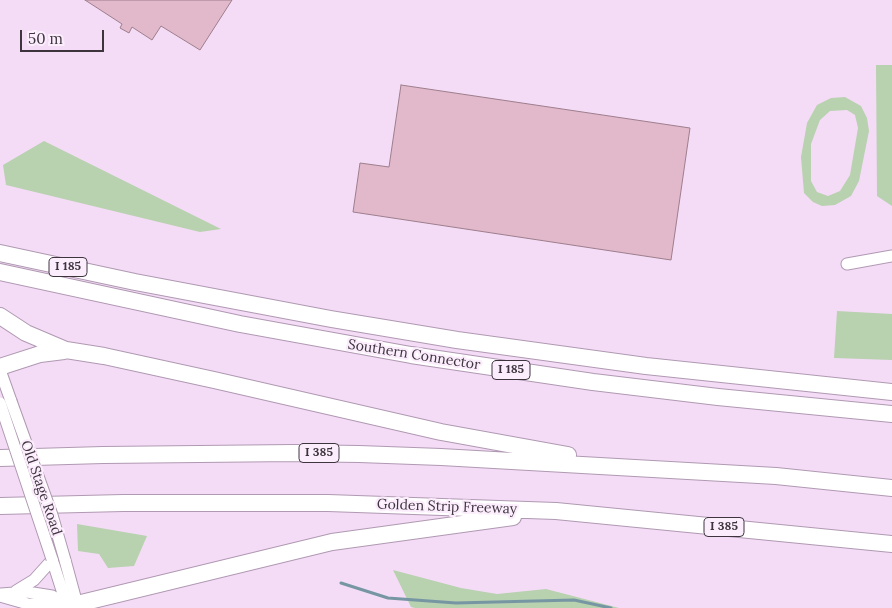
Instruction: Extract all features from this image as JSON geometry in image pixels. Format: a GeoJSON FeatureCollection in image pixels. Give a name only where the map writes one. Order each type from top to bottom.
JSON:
{"type":"FeatureCollection","features":[{"type":"Feature","properties":{"kind":"highway","name":"Southern Connector"},"geometry":{"type":"LineString","coordinates":[[0,253],[135,282],[331,319],[456,340],[646,366],[892,392]]}},
{"type":"Feature","properties":{"kind":"highway","name":"Southern Connector"},"geometry":{"type":"LineString","coordinates":[[0,272],[295,335],[512,370],[718,397],[892,414]]}},
{"type":"Feature","properties":{"kind":"highway"},"geometry":{"type":"LineString","coordinates":[[0,316],[26,333],[66,350],[104,356],[214,380],[441,432],[637,468]]}},
{"type":"Feature","properties":{"kind":"highway"},"geometry":{"type":"LineString","coordinates":[[0,368],[40,354],[66,350]]}},
{"type":"Feature","properties":{"kind":"highway","name":"I 385"},"geometry":{"type":"LineString","coordinates":[[0,458],[103,454],[294,453],[441,457],[776,476],[892,488]]}},
{"type":"Feature","properties":{"kind":"highway","name":"Golden Strip Freeway"},"geometry":{"type":"LineString","coordinates":[[0,506],[123,503],[319,503],[556,511],[892,544]]}},
{"type":"Feature","properties":{"kind":"highway"},"geometry":{"type":"LineString","coordinates":[[72,606],[332,542],[556,511]]}},
{"type":"Feature","properties":{"kind":"highway"},"geometry":{"type":"LineString","coordinates":[[114,608],[142,588]]}},
{"type":"Feature","properties":{"kind":"street"},"geometry":{"type":"LineString","coordinates":[[847,264],[892,256]]}},
{"type":"Feature","properties":{"kind":"street","name":"Old Stage Road"},"geometry":{"type":"LineString","coordinates":[[0,368],[4,402],[52,560],[72,606]]}},
{"type":"Feature","properties":{"kind":"street","name":"Old Stage Road"},"geometry":{"type":"LineString","coordinates":[[4,402],[52,515],[65,560],[72,606]]}},
{"type":"Feature","properties":{"kind":"street"},"geometry":{"type":"LineString","coordinates":[[6,596],[34,580],[52,560]]}},
{"type":"Feature","properties":{"kind":"street"},"geometry":{"type":"LineString","coordinates":[[6,596],[27,592],[52,596],[72,606]]}},
{"type":"Feature","properties":{"kind":"street"},"geometry":{"type":"LineString","coordinates":[[6,596],[27,608]]}},
{"type":"Feature","properties":{"kind":"green space"},"geometry":{"type":"Polygon","coordinates":[[[876,65],[892,65],[892,206],[877,196],[876,65]]]}},
{"type":"Feature","properties":{"kind":"green space"},"geometry":{"type":"Polygon","coordinates":[[[845,97],[861,106],[867,118],[869,131],[859,181],[851,196],[835,205],[822,206],[813,202],[804,193],[801,157],[807,123],[817,105],[831,98],[845,97]],[[847,110],[830,111],[820,120],[811,144],[811,181],[817,192],[828,196],[840,191],[850,175],[858,128],[855,115],[847,110]]]}},
{"type":"Feature","properties":{"kind":"green space"},"geometry":{"type":"Polygon","coordinates":[[[44,141],[221,229],[200,232],[6,185],[3,165],[44,141]]]}},
{"type":"Feature","properties":{"kind":"green space"},"geometry":{"type":"Polygon","coordinates":[[[837,311],[892,314],[892,360],[834,358],[837,311]]]}},
{"type":"Feature","properties":{"kind":"green space"},"geometry":{"type":"Polygon","coordinates":[[[77,524],[147,536],[134,566],[108,568],[99,554],[78,551],[77,524]]]}},
{"type":"Feature","properties":{"kind":"green space"},"geometry":{"type":"Polygon","coordinates":[[[393,570],[461,588],[497,594],[546,589],[619,608],[415,608],[411,607],[393,570]]]}},
{"type":"Feature","properties":{"kind":"building"},"geometry":{"type":"Polygon","coordinates":[[[85,0],[232,0],[200,50],[161,26],[152,40],[132,27],[129,33],[120,28],[122,24],[85,0]]]}},
{"type":"Feature","properties":{"kind":"building"},"geometry":{"type":"Polygon","coordinates":[[[401,85],[690,128],[671,260],[353,212],[360,163],[389,167],[401,85]]]}},
{"type":"Feature","properties":{"kind":"waterway"},"geometry":{"type":"LineString","coordinates":[[341,583],[388,598],[456,603],[574,600],[611,608]]}}]}
